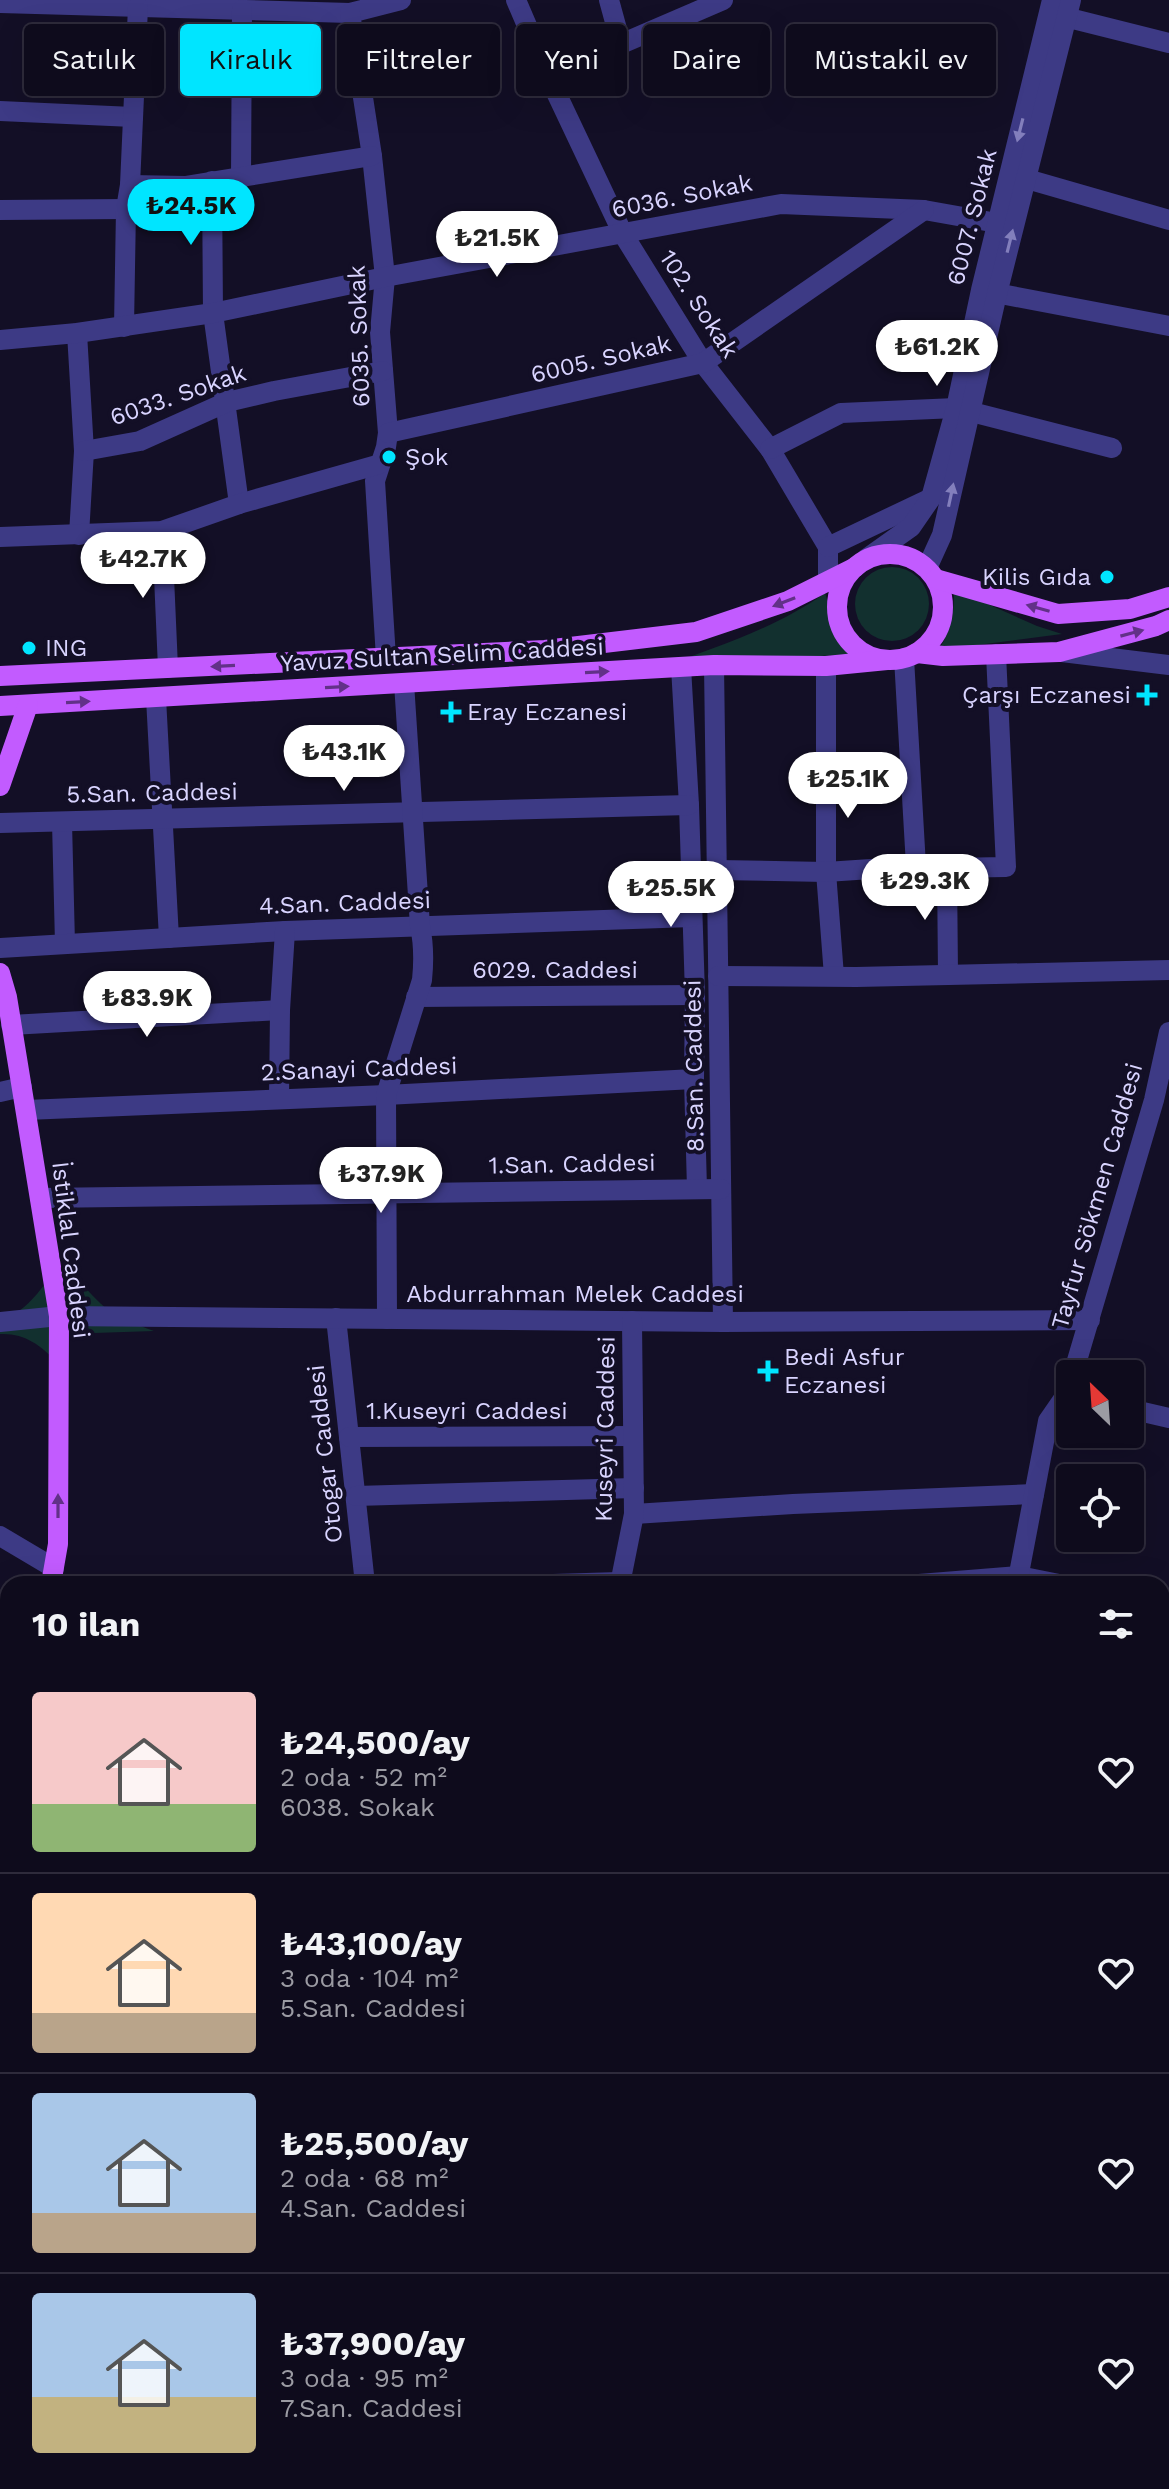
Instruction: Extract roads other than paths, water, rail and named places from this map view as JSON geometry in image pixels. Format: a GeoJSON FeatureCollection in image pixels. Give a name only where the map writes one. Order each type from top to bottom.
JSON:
{"type":"FeatureCollection","features":[{"type":"Feature","properties":{"kind":"main road","name":"Yavuz Sultan Selim Caddesi"},"geometry":{"type":"LineString","coordinates":[[0,676],[545,650],[696,632],[788,601],[881,555],[896,554],[911,558],[931,574],[1058,614],[1130,609],[1169,597]]}},
{"type":"Feature","properties":{"kind":"main road","name":"Yavuz Sultan Selim Caddesi"},"geometry":{"type":"LineString","coordinates":[[860,564],[843,582],[837,616],[843,633],[854,647],[869,656],[1059,652],[1169,620]]}},
{"type":"Feature","properties":{"kind":"main road"},"geometry":{"type":"LineString","coordinates":[[903,657],[928,644],[942,620],[944,606],[931,574]]}},
{"type":"Feature","properties":{"kind":"main road","name":"Yavuz Sultan Selim Caddesi"},"geometry":{"type":"LineString","coordinates":[[0,706],[714,665],[826,666],[903,657]]}},
{"type":"Feature","properties":{"kind":"main road"},"geometry":{"type":"LineString","coordinates":[[0,786],[28,705]]}},
{"type":"Feature","properties":{"kind":"main road","name":"İstiklal Caddesi"},"geometry":{"type":"LineString","coordinates":[[0,973],[59,1316],[58,1544],[53,1576]]}},
{"type":"Feature","properties":{"kind":"street"},"geometry":{"type":"LineString","coordinates":[[0,3],[350,13],[401,0]]}},
{"type":"Feature","properties":{"kind":"street","name":"102. Sokak"},"geometry":{"type":"LineString","coordinates":[[516,0],[526,24]]}},
{"type":"Feature","properties":{"kind":"street"},"geometry":{"type":"LineString","coordinates":[[609,0],[616,24]]}},
{"type":"Feature","properties":{"kind":"street"},"geometry":{"type":"LineString","coordinates":[[627,41],[723,0]]}},
{"type":"Feature","properties":{"kind":"street"},"geometry":{"type":"LineString","coordinates":[[124,327],[126,209],[130,185],[138,7]]}},
{"type":"Feature","properties":{"kind":"street"},"geometry":{"type":"LineString","coordinates":[[1060,8],[1169,43]]}},
{"type":"Feature","properties":{"kind":"street","name":"6007. Sokak"},"geometry":{"type":"LineString","coordinates":[[931,574],[942,535],[962,410],[1060,8]]}},
{"type":"Feature","properties":{"kind":"street"},"geometry":{"type":"LineString","coordinates":[[241,176],[242,10]]}},
{"type":"Feature","properties":{"kind":"street","name":"6035. Sokak"},"geometry":{"type":"LineString","coordinates":[[350,13],[372,156],[385,277],[380,332],[388,433],[375,481],[386,658]]}},
{"type":"Feature","properties":{"kind":"street","name":"102. Sokak"},"geometry":{"type":"LineString","coordinates":[[558,96],[623,234],[703,363],[770,449],[828,547]]}},
{"type":"Feature","properties":{"kind":"street"},"geometry":{"type":"LineString","coordinates":[[0,111],[133,117]]}},
{"type":"Feature","properties":{"kind":"street"},"geometry":{"type":"LineString","coordinates":[[130,185],[185,186],[372,156]]}},
{"type":"Feature","properties":{"kind":"street"},"geometry":{"type":"LineString","coordinates":[[1018,176],[1169,220]]}},
{"type":"Feature","properties":{"kind":"street","name":"6007. Sokak"},"geometry":{"type":"LineString","coordinates":[[989,292],[997,223],[1018,176]]}},
{"type":"Feature","properties":{"kind":"street"},"geometry":{"type":"LineString","coordinates":[[212,181],[213,313],[239,504]]}},
{"type":"Feature","properties":{"kind":"street","name":"6036. Sokak"},"geometry":{"type":"LineString","coordinates":[[0,340],[77,333],[213,313],[385,277],[781,204],[924,210],[997,223]]}},
{"type":"Feature","properties":{"kind":"street"},"geometry":{"type":"LineString","coordinates":[[0,210],[126,209]]}},
{"type":"Feature","properties":{"kind":"street","name":"6005. Sokak"},"geometry":{"type":"LineString","coordinates":[[388,433],[703,363],[924,210]]}},
{"type":"Feature","properties":{"kind":"street"},"geometry":{"type":"LineString","coordinates":[[989,292],[1169,326]]}},
{"type":"Feature","properties":{"kind":"street"},"geometry":{"type":"LineString","coordinates":[[77,333],[84,451],[79,535]]}},
{"type":"Feature","properties":{"kind":"street","name":"6033. Sokak"},"geometry":{"type":"LineString","coordinates":[[84,451],[140,441],[227,402],[383,371]]}},
{"type":"Feature","properties":{"kind":"street"},"geometry":{"type":"LineString","coordinates":[[770,449],[841,413],[962,410],[1112,448]]}},
{"type":"Feature","properties":{"kind":"street","name":"6007. Sokak"},"geometry":{"type":"LineString","coordinates":[[860,564],[911,527],[931,498],[962,410]]}},
{"type":"Feature","properties":{"kind":"street"},"geometry":{"type":"LineString","coordinates":[[0,537],[162,531],[239,504],[380,464]]}},
{"type":"Feature","properties":{"kind":"street"},"geometry":{"type":"LineString","coordinates":[[828,582],[828,547],[931,498]]}},
{"type":"Feature","properties":{"kind":"street"},"geometry":{"type":"LineString","coordinates":[[162,531],[168,668]]}},
{"type":"Feature","properties":{"kind":"street"},"geometry":{"type":"LineString","coordinates":[[1059,652],[1169,665]]}},
{"type":"Feature","properties":{"kind":"street"},"geometry":{"type":"LineString","coordinates":[[717,870],[826,872],[916,866],[1006,867],[996,654]]}},
{"type":"Feature","properties":{"kind":"street"},"geometry":{"type":"LineString","coordinates":[[903,657],[916,866]]}},
{"type":"Feature","properties":{"kind":"street","name":"8.San. Caddesi"},"geometry":{"type":"LineString","coordinates":[[714,665],[723,1322]]}},
{"type":"Feature","properties":{"kind":"street"},"geometry":{"type":"LineString","coordinates":[[826,666],[826,872],[834,976]]}},
{"type":"Feature","properties":{"kind":"street","name":"8.San. Caddesi"},"geometry":{"type":"LineString","coordinates":[[681,667],[695,995],[697,1189]]}},
{"type":"Feature","properties":{"kind":"street"},"geometry":{"type":"LineString","coordinates":[[387,1319],[386,1095],[424,965],[404,683]]}},
{"type":"Feature","properties":{"kind":"street"},"geometry":{"type":"LineString","coordinates":[[156,698],[169,938]]}},
{"type":"Feature","properties":{"kind":"street","name":"5.San. Caddesi"},"geometry":{"type":"LineString","coordinates":[[0,823],[689,805]]}},
{"type":"Feature","properties":{"kind":"street"},"geometry":{"type":"LineString","coordinates":[[62,822],[65,944]]}},
{"type":"Feature","properties":{"kind":"street"},"geometry":{"type":"LineString","coordinates":[[947,868],[948,975]]}},
{"type":"Feature","properties":{"kind":"street","name":"4.San. Caddesi"},"geometry":{"type":"LineString","coordinates":[[0,948],[285,931],[692,917]]}},
{"type":"Feature","properties":{"kind":"street"},"geometry":{"type":"LineString","coordinates":[[279,1099],[285,931]]}},
{"type":"Feature","properties":{"kind":"street"},"geometry":{"type":"LineString","coordinates":[[718,976],[1169,970]]}},
{"type":"Feature","properties":{"kind":"street","name":"6029. Caddesi"},"geometry":{"type":"LineString","coordinates":[[416,997],[695,995]]}},
{"type":"Feature","properties":{"kind":"street"},"geometry":{"type":"LineString","coordinates":[[11,1025],[280,1010]]}},
{"type":"Feature","properties":{"kind":"street","name":"Tayfur Sökmen Caddesi"},"geometry":{"type":"LineString","coordinates":[[1077,1360],[1166,1060],[1169,1032]]}},
{"type":"Feature","properties":{"kind":"street","name":"2.Sanayi Caddesi"},"geometry":{"type":"LineString","coordinates":[[26,1110],[694,1079]]}},
{"type":"Feature","properties":{"kind":"street"},"geometry":{"type":"LineString","coordinates":[[0,1092],[22,1087]]}},
{"type":"Feature","properties":{"kind":"street","name":"1.San. Caddesi"},"geometry":{"type":"LineString","coordinates":[[40,1198],[721,1189]]}},
{"type":"Feature","properties":{"kind":"street","name":"Abdurrahman Melek Caddesi"},"geometry":{"type":"LineString","coordinates":[[0,1322],[59,1316],[723,1322],[1090,1320]]}},
{"type":"Feature","properties":{"kind":"street","name":"Otogar Caddesi"},"geometry":{"type":"LineString","coordinates":[[336,1318],[364,1576]]}},
{"type":"Feature","properties":{"kind":"street","name":"Kuseyri Caddesi"},"geometry":{"type":"LineString","coordinates":[[624,1576],[634,1514],[632,1321]]}},
{"type":"Feature","properties":{"kind":"street"},"geometry":{"type":"LineString","coordinates":[[1019,1576],[1048,1421],[1056,1410]]}},
{"type":"Feature","properties":{"kind":"street"},"geometry":{"type":"LineString","coordinates":[[1144,1412],[1169,1418]]}},
{"type":"Feature","properties":{"kind":"street","name":"1.Kuseyri Caddesi"},"geometry":{"type":"LineString","coordinates":[[349,1437],[633,1436]]}},
{"type":"Feature","properties":{"kind":"street"},"geometry":{"type":"LineString","coordinates":[[356,1496],[634,1488]]}},
{"type":"Feature","properties":{"kind":"street"},"geometry":{"type":"LineString","coordinates":[[634,1514],[1034,1494]]}},
{"type":"Feature","properties":{"kind":"street"},"geometry":{"type":"LineString","coordinates":[[0,1536],[53,1576]]}},
{"type":"Feature","properties":{"kind":"place","name":"Şok"},"geometry":{"type":"Point","coordinates":[389,457]}},
{"type":"Feature","properties":{"kind":"place","name":"Kilis Gıda"},"geometry":{"type":"Point","coordinates":[1107,577]}},
{"type":"Feature","properties":{"kind":"place","name":"ING"},"geometry":{"type":"Point","coordinates":[29,648]}},
{"type":"Feature","properties":{"kind":"place","name":"Çarşı Eczanesi"},"geometry":{"type":"Point","coordinates":[1147,695]}},
{"type":"Feature","properties":{"kind":"place","name":"Eray Eczanesi"},"geometry":{"type":"Point","coordinates":[451,712]}},
{"type":"Feature","properties":{"kind":"place","name":"Bedi Asfur Eczanesi"},"geometry":{"type":"Point","coordinates":[768,1371]}}]}
